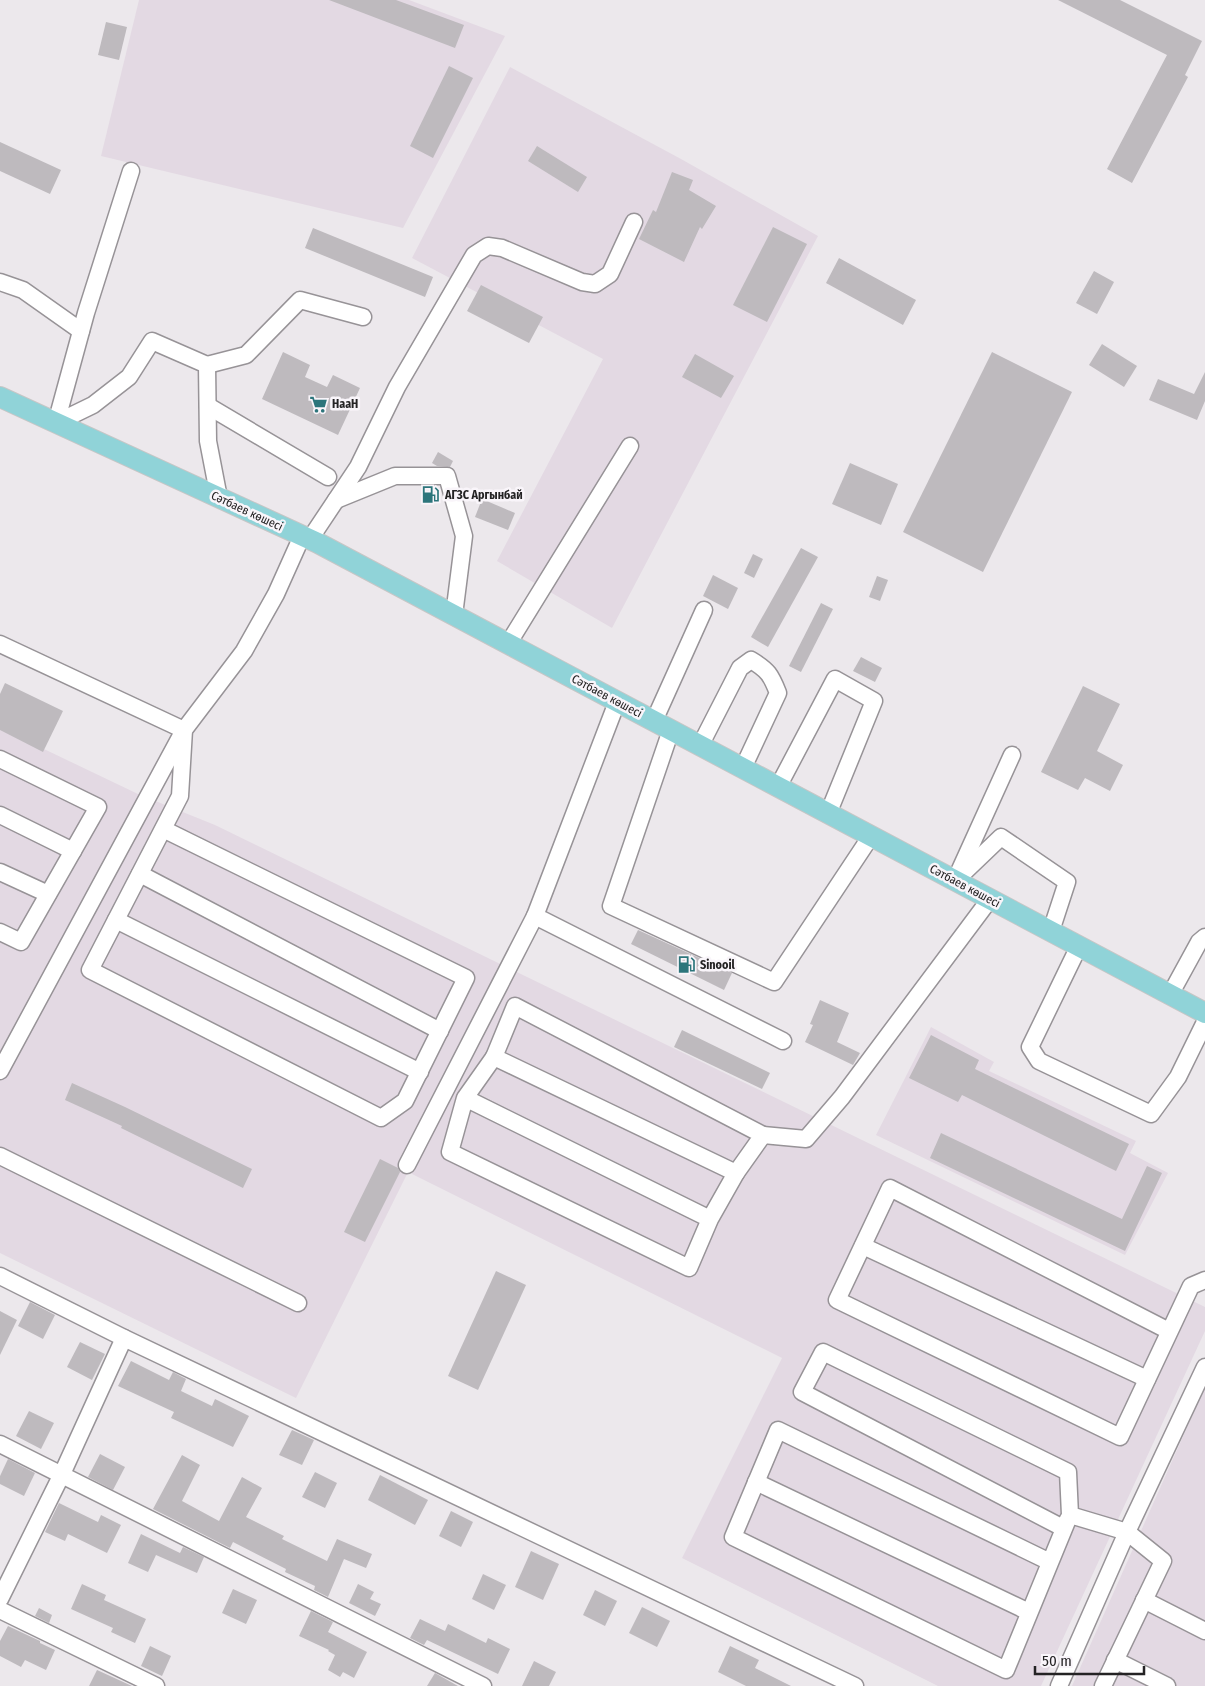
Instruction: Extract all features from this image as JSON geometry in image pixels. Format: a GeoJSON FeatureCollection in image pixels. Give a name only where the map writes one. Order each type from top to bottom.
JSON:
{"type":"FeatureCollection","features":[{"type":"Feature","properties":{"kind":"main road","name":"Сәтбаев көшесі"},"geometry":{"type":"LineString","coordinates":[[0,397],[306,538],[1205,1013]]}},
{"type":"Feature","properties":{"kind":"street"},"geometry":{"type":"LineString","coordinates":[[56,423],[81,331],[131,171]]}},
{"type":"Feature","properties":{"kind":"street"},"geometry":{"type":"LineString","coordinates":[[0,1071],[184,730],[244,651],[306,538],[336,500],[358,467],[397,387],[474,255],[488,246],[502,248],[582,282],[595,284],[610,274],[634,222]]}},
{"type":"Feature","properties":{"kind":"street"},"geometry":{"type":"LineString","coordinates":[[0,282],[23,290],[81,331]]}},
{"type":"Feature","properties":{"kind":"street"},"geometry":{"type":"LineString","coordinates":[[56,423],[93,405],[129,377],[152,341],[207,365],[246,355],[300,300],[363,317]]}},
{"type":"Feature","properties":{"kind":"street"},"geometry":{"type":"LineString","coordinates":[[207,365],[208,441],[219,498]]}},
{"type":"Feature","properties":{"kind":"street"},"geometry":{"type":"LineString","coordinates":[[208,406],[328,477]]}},
{"type":"Feature","properties":{"kind":"street"},"geometry":{"type":"LineString","coordinates":[[508,644],[630,446]]}},
{"type":"Feature","properties":{"kind":"street"},"geometry":{"type":"LineString","coordinates":[[336,500],[395,476],[447,476],[464,536],[454,615]]}},
{"type":"Feature","properties":{"kind":"street"},"geometry":{"type":"LineString","coordinates":[[704,610],[662,726],[612,906],[774,982],[871,836]]}},
{"type":"Feature","properties":{"kind":"street"},"geometry":{"type":"LineString","coordinates":[[0,644],[184,730]]}},
{"type":"Feature","properties":{"kind":"street"},"geometry":{"type":"LineString","coordinates":[[700,746],[740,668],[751,660],[765,668],[772,676],[778,693],[743,768]]}},
{"type":"Feature","properties":{"kind":"street"},"geometry":{"type":"LineString","coordinates":[[778,787],[835,679],[874,701],[828,814]]}},
{"type":"Feature","properties":{"kind":"street"},"geometry":{"type":"LineString","coordinates":[[407,1165],[536,916],[617,702]]}},
{"type":"Feature","properties":{"kind":"street"},"geometry":{"type":"LineString","coordinates":[[163,828],[466,978],[405,1101],[381,1118],[90,970],[163,828],[180,796],[184,730]]}},
{"type":"Feature","properties":{"kind":"street"},"geometry":{"type":"LineString","coordinates":[[955,881],[1012,755]]}},
{"type":"Feature","properties":{"kind":"street"},"geometry":{"type":"LineString","coordinates":[[0,758],[98,807],[20,942],[0,932]]}},
{"type":"Feature","properties":{"kind":"street"},"geometry":{"type":"LineString","coordinates":[[0,816],[72,851]]}},
{"type":"Feature","properties":{"kind":"street"},"geometry":{"type":"LineString","coordinates":[[955,881],[1001,838],[1067,882],[1051,931]]}},
{"type":"Feature","properties":{"kind":"street"},"geometry":{"type":"LineString","coordinates":[[0,872],[48,894]]}},
{"type":"Feature","properties":{"kind":"street"},"geometry":{"type":"LineString","coordinates":[[140,874],[440,1031]]}},
{"type":"Feature","properties":{"kind":"street"},"geometry":{"type":"LineString","coordinates":[[763,1135],[736,1173],[710,1220],[690,1268],[450,1152],[465,1098],[494,1057],[515,1006],[763,1135],[806,1139],[842,1097],[990,900]]}},
{"type":"Feature","properties":{"kind":"street"},"geometry":{"type":"LineString","coordinates":[[536,916],[782,1041]]}},
{"type":"Feature","properties":{"kind":"street"},"geometry":{"type":"LineString","coordinates":[[116,920],[420,1072]]}},
{"type":"Feature","properties":{"kind":"street"},"geometry":{"type":"LineString","coordinates":[[1170,995],[1199,942],[1205,937]]}},
{"type":"Feature","properties":{"kind":"street"},"geometry":{"type":"LineString","coordinates":[[1078,946],[1030,1047],[1039,1061],[1151,1114],[1178,1077],[1205,1022]]}},
{"type":"Feature","properties":{"kind":"street"},"geometry":{"type":"LineString","coordinates":[[494,1057],[736,1173]]}},
{"type":"Feature","properties":{"kind":"street"},"geometry":{"type":"LineString","coordinates":[[465,1098],[710,1220]]}},
{"type":"Feature","properties":{"kind":"street"},"geometry":{"type":"LineString","coordinates":[[0,1156],[298,1302]]}},
{"type":"Feature","properties":{"kind":"street"},"geometry":{"type":"LineString","coordinates":[[1169,1331],[890,1188],[837,1300],[1120,1437],[1191,1286],[1205,1280]]}},
{"type":"Feature","properties":{"kind":"street"},"geometry":{"type":"LineString","coordinates":[[863,1246],[1147,1379]]}},
{"type":"Feature","properties":{"kind":"street"},"geometry":{"type":"LineString","coordinates":[[0,1276],[124,1338],[855,1686]]}},
{"type":"Feature","properties":{"kind":"street"},"geometry":{"type":"LineString","coordinates":[[0,1600],[62,1474],[124,1338]]}},
{"type":"Feature","properties":{"kind":"street"},"geometry":{"type":"LineString","coordinates":[[1050,1562],[778,1430],[732,1537],[1006,1670],[1067,1522],[1068,1472],[823,1352],[802,1392],[1067,1522],[1127,1532],[1163,1561],[1103,1686]]}},
{"type":"Feature","properties":{"kind":"street"},"geometry":{"type":"LineString","coordinates":[[1059,1686],[1127,1532],[1205,1367]]}},
{"type":"Feature","properties":{"kind":"street"},"geometry":{"type":"LineString","coordinates":[[0,1444],[482,1686]]}},
{"type":"Feature","properties":{"kind":"street"},"geometry":{"type":"LineString","coordinates":[[756,1482],[1029,1612]]}},
{"type":"Feature","properties":{"kind":"street"},"geometry":{"type":"LineString","coordinates":[[1144,1600],[1205,1631]]}},
{"type":"Feature","properties":{"kind":"street"},"geometry":{"type":"LineString","coordinates":[[0,1610],[156,1686]]}},
{"type":"Feature","properties":{"kind":"street"},"geometry":{"type":"LineString","coordinates":[[1115,1660],[1167,1686]]}},
{"type":"Feature","properties":{"kind":"shaded area"},"geometry":{"type":"Polygon","coordinates":[[[139,0],[409,0],[505,36],[403,228],[101,156],[139,0]]]}},
{"type":"Feature","properties":{"kind":"shaded area"},"geometry":{"type":"Polygon","coordinates":[[[510,67],[681,159],[818,236],[612,628],[497,561],[603,359],[412,258],[510,67]]]}},
{"type":"Feature","properties":{"kind":"shaded area"},"geometry":{"type":"Polygon","coordinates":[[[0,728],[138,794],[215,825],[1205,1307],[1205,1331],[1041,1686],[938,1686],[682,1558],[782,1358],[408,1172],[296,1398],[0,1253],[0,728]]]}},
{"type":"Feature","properties":{"kind":"shaded area"},"geometry":{"type":"Polygon","coordinates":[[[931,1027],[994,1062],[989,1071],[1136,1141],[1130,1153],[1168,1173],[1125,1255],[876,1135],[931,1027]]]}},
{"type":"Feature","properties":{"kind":"shaded area"},"geometry":{"type":"Polygon","coordinates":[[[1205,1387],[1205,1686],[1072,1686],[1205,1387]]]}},
{"type":"Feature","properties":{"kind":"building"},"geometry":{"type":"Polygon","coordinates":[[[329,0],[396,0],[464,25],[455,48],[329,0]]]}},
{"type":"Feature","properties":{"kind":"building"},"geometry":{"type":"Polygon","coordinates":[[[1058,0],[1120,0],[1202,41],[1185,75],[1188,77],[1132,183],[1107,169],[1167,55],[1058,0]]]}},
{"type":"Feature","properties":{"kind":"building"},"geometry":{"type":"Polygon","coordinates":[[[106,22],[127,27],[119,60],[98,55],[106,22]]]}},
{"type":"Feature","properties":{"kind":"building"},"geometry":{"type":"Polygon","coordinates":[[[449,66],[473,78],[433,158],[410,146],[449,66]]]}},
{"type":"Feature","properties":{"kind":"building"},"geometry":{"type":"Polygon","coordinates":[[[0,142],[61,170],[50,194],[0,171],[0,142]]]}},
{"type":"Feature","properties":{"kind":"building"},"geometry":{"type":"Polygon","coordinates":[[[537,146],[587,177],[578,192],[528,161],[537,146]]]}},
{"type":"Feature","properties":{"kind":"building"},"geometry":{"type":"Polygon","coordinates":[[[672,172],[693,180],[689,190],[716,206],[702,229],[700,227],[684,262],[639,239],[653,210],[656,212],[672,172]]]}},
{"type":"Feature","properties":{"kind":"building"},"geometry":{"type":"Polygon","coordinates":[[[773,227],[807,244],[767,322],[733,305],[773,227]]]}},
{"type":"Feature","properties":{"kind":"building"},"geometry":{"type":"Polygon","coordinates":[[[313,228],[433,277],[425,297],[305,248],[313,228]]]}},
{"type":"Feature","properties":{"kind":"building"},"geometry":{"type":"Polygon","coordinates":[[[839,258],[916,300],[903,325],[826,283],[839,258]]]}},
{"type":"Feature","properties":{"kind":"building"},"geometry":{"type":"Polygon","coordinates":[[[1094,271],[1114,282],[1097,314],[1076,303],[1094,271]]]}},
{"type":"Feature","properties":{"kind":"building"},"geometry":{"type":"Polygon","coordinates":[[[481,285],[543,317],[529,343],[467,311],[481,285]]]}},
{"type":"Feature","properties":{"kind":"building"},"geometry":{"type":"Polygon","coordinates":[[[1102,344],[1137,366],[1124,387],[1089,365],[1102,344]]]}},
{"type":"Feature","properties":{"kind":"building"},"geometry":{"type":"Polygon","coordinates":[[[283,352],[310,365],[305,377],[327,387],[333,375],[360,388],[338,435],[262,399],[283,352]]]}},
{"type":"Feature","properties":{"kind":"building"},"geometry":{"type":"Polygon","coordinates":[[[992,352],[1072,392],[983,572],[903,532],[992,352]]]}},
{"type":"Feature","properties":{"kind":"building"},"geometry":{"type":"Polygon","coordinates":[[[695,354],[734,376],[721,398],[682,377],[695,354]]]}},
{"type":"Feature","properties":{"kind":"building"},"geometry":{"type":"Polygon","coordinates":[[[1205,372],[1205,401],[1197,420],[1149,400],[1158,379],[1194,394],[1205,372]]]}},
{"type":"Feature","properties":{"kind":"building"},"geometry":{"type":"Polygon","coordinates":[[[438,452],[453,461],[450,467],[437,466],[432,463],[438,452]]]}},
{"type":"Feature","properties":{"kind":"building"},"geometry":{"type":"Polygon","coordinates":[[[850,463],[898,484],[881,525],[832,504],[850,463]]]}},
{"type":"Feature","properties":{"kind":"building"},"geometry":{"type":"Polygon","coordinates":[[[482,499],[515,513],[508,530],[475,517],[482,499]]]}},
{"type":"Feature","properties":{"kind":"building"},"geometry":{"type":"Polygon","coordinates":[[[801,548],[818,557],[768,647],[751,637],[801,548]]]}},
{"type":"Feature","properties":{"kind":"building"},"geometry":{"type":"Polygon","coordinates":[[[753,554],[763,559],[754,578],[744,573],[753,554]]]}},
{"type":"Feature","properties":{"kind":"building"},"geometry":{"type":"Polygon","coordinates":[[[713,575],[738,588],[728,609],[703,596],[713,575]]]}},
{"type":"Feature","properties":{"kind":"building"},"geometry":{"type":"Polygon","coordinates":[[[877,576],[888,580],[880,601],[869,597],[877,576]]]}},
{"type":"Feature","properties":{"kind":"building"},"geometry":{"type":"Polygon","coordinates":[[[821,603],[833,609],[801,672],[789,666],[821,603]]]}},
{"type":"Feature","properties":{"kind":"building"},"geometry":{"type":"Polygon","coordinates":[[[861,657],[882,668],[875,682],[853,671],[861,657]]]}},
{"type":"Feature","properties":{"kind":"building"},"geometry":{"type":"Polygon","coordinates":[[[5,683],[63,711],[43,752],[0,730],[0,694],[5,683]]]}},
{"type":"Feature","properties":{"kind":"building"},"geometry":{"type":"Polygon","coordinates":[[[1083,686],[1120,704],[1097,751],[1123,765],[1110,791],[1085,778],[1078,790],[1041,772],[1083,686]]]}},
{"type":"Feature","properties":{"kind":"building"},"geometry":{"type":"Polygon","coordinates":[[[638,930],[732,973],[724,990],[631,944],[638,930]]]}},
{"type":"Feature","properties":{"kind":"building"},"geometry":{"type":"Polygon","coordinates":[[[820,1000],[849,1013],[837,1042],[860,1053],[853,1065],[805,1042],[813,1025],[810,1024],[820,1000]]]}},
{"type":"Feature","properties":{"kind":"building"},"geometry":{"type":"Polygon","coordinates":[[[682,1030],[770,1073],[762,1089],[674,1047],[682,1030]]]}},
{"type":"Feature","properties":{"kind":"building"},"geometry":{"type":"Polygon","coordinates":[[[931,1035],[979,1060],[975,1069],[1129,1144],[1116,1171],[962,1095],[958,1102],[909,1078],[931,1035]]]}},
{"type":"Feature","properties":{"kind":"building"},"geometry":{"type":"Polygon","coordinates":[[[72,1083],[252,1169],[243,1188],[121,1128],[122,1126],[65,1100],[72,1083]]]}},
{"type":"Feature","properties":{"kind":"building"},"geometry":{"type":"Polygon","coordinates":[[[941,1133],[1122,1219],[1147,1166],[1162,1173],[1125,1251],[930,1158],[941,1133]]]}},
{"type":"Feature","properties":{"kind":"building"},"geometry":{"type":"Polygon","coordinates":[[[380,1159],[398,1168],[400,1172],[365,1242],[344,1232],[380,1159]]]}},
{"type":"Feature","properties":{"kind":"building"},"geometry":{"type":"Polygon","coordinates":[[[496,1271],[526,1285],[478,1390],[448,1376],[496,1271]]]}},
{"type":"Feature","properties":{"kind":"building"},"geometry":{"type":"Polygon","coordinates":[[[30,1302],[55,1315],[43,1339],[18,1326],[30,1302]]]}},
{"type":"Feature","properties":{"kind":"building"},"geometry":{"type":"Polygon","coordinates":[[[0,1311],[17,1320],[0,1355],[0,1311]]]}},
{"type":"Feature","properties":{"kind":"building"},"geometry":{"type":"Polygon","coordinates":[[[80,1342],[105,1354],[92,1380],[67,1367],[80,1342]]]}},
{"type":"Feature","properties":{"kind":"building"},"geometry":{"type":"Polygon","coordinates":[[[131,1361],[169,1380],[173,1372],[186,1379],[181,1391],[212,1406],[215,1399],[249,1416],[233,1447],[171,1418],[174,1412],[118,1386],[131,1361]]]}},
{"type":"Feature","properties":{"kind":"building"},"geometry":{"type":"Polygon","coordinates":[[[29,1411],[54,1423],[41,1449],[16,1436],[29,1411]]]}},
{"type":"Feature","properties":{"kind":"building"},"geometry":{"type":"Polygon","coordinates":[[[292,1430],[314,1440],[302,1465],[279,1455],[292,1430]]]}},
{"type":"Feature","properties":{"kind":"building"},"geometry":{"type":"Polygon","coordinates":[[[100,1454],[125,1467],[113,1490],[88,1477],[100,1454]]]}},
{"type":"Feature","properties":{"kind":"building"},"geometry":{"type":"Polygon","coordinates":[[[182,1455],[200,1465],[182,1501],[219,1521],[242,1477],[262,1488],[246,1517],[284,1536],[282,1539],[327,1561],[337,1539],[372,1554],[366,1568],[344,1559],[328,1597],[314,1590],[315,1586],[285,1572],[286,1569],[233,1542],[230,1548],[153,1509],[182,1455]]]}},
{"type":"Feature","properties":{"kind":"building"},"geometry":{"type":"Polygon","coordinates":[[[8,1459],[35,1473],[24,1496],[0,1484],[0,1476],[8,1459]]]}},
{"type":"Feature","properties":{"kind":"building"},"geometry":{"type":"Polygon","coordinates":[[[315,1472],[337,1483],[325,1508],[302,1497],[315,1472]]]}},
{"type":"Feature","properties":{"kind":"building"},"geometry":{"type":"Polygon","coordinates":[[[380,1475],[428,1500],[415,1525],[368,1500],[380,1475]]]}},
{"type":"Feature","properties":{"kind":"building"},"geometry":{"type":"Polygon","coordinates":[[[59,1503],[98,1522],[101,1515],[121,1525],[107,1553],[68,1534],[65,1541],[45,1532],[59,1503]]]}},
{"type":"Feature","properties":{"kind":"building"},"geometry":{"type":"Polygon","coordinates":[[[451,1511],[473,1522],[461,1547],[439,1536],[451,1511]]]}},
{"type":"Feature","properties":{"kind":"building"},"geometry":{"type":"Polygon","coordinates":[[[141,1534],[180,1553],[183,1547],[204,1557],[197,1573],[156,1555],[148,1572],[128,1563],[141,1534]]]}},
{"type":"Feature","properties":{"kind":"building"},"geometry":{"type":"Polygon","coordinates":[[[531,1551],[559,1564],[543,1600],[515,1587],[531,1551]]]}},
{"type":"Feature","properties":{"kind":"building"},"geometry":{"type":"Polygon","coordinates":[[[483,1574],[506,1585],[494,1610],[472,1599],[483,1574]]]}},
{"type":"Feature","properties":{"kind":"building"},"geometry":{"type":"Polygon","coordinates":[[[82,1584],[106,1595],[104,1600],[146,1619],[135,1643],[111,1632],[113,1628],[71,1609],[82,1584]]]}},
{"type":"Feature","properties":{"kind":"building"},"geometry":{"type":"Polygon","coordinates":[[[358,1584],[374,1592],[370,1599],[381,1604],[375,1616],[349,1603],[358,1584]]]}},
{"type":"Feature","properties":{"kind":"building"},"geometry":{"type":"Polygon","coordinates":[[[233,1589],[257,1600],[246,1624],[222,1613],[233,1589]]]}},
{"type":"Feature","properties":{"kind":"building"},"geometry":{"type":"Polygon","coordinates":[[[595,1590],[617,1601],[605,1626],[583,1615],[595,1590]]]}},
{"type":"Feature","properties":{"kind":"building"},"geometry":{"type":"Polygon","coordinates":[[[642,1607],[670,1621],[657,1647],[629,1633],[642,1607]]]}},
{"type":"Feature","properties":{"kind":"building"},"geometry":{"type":"Polygon","coordinates":[[[39,1608],[52,1615],[49,1623],[35,1616],[39,1608]]]}},
{"type":"Feature","properties":{"kind":"building"},"geometry":{"type":"Polygon","coordinates":[[[311,1611],[333,1622],[328,1632],[367,1652],[354,1678],[343,1672],[340,1677],[328,1670],[335,1655],[329,1650],[299,1636],[311,1611]]]}},
{"type":"Feature","properties":{"kind":"building"},"geometry":{"type":"Polygon","coordinates":[[[420,1619],[445,1631],[448,1624],[486,1643],[488,1638],[510,1649],[498,1674],[427,1640],[424,1645],[410,1638],[420,1619]]]}},
{"type":"Feature","properties":{"kind":"building"},"geometry":{"type":"Polygon","coordinates":[[[8,1626],[55,1650],[46,1670],[25,1660],[21,1667],[0,1656],[0,1641],[8,1626]]]}},
{"type":"Feature","properties":{"kind":"building"},"geometry":{"type":"Polygon","coordinates":[[[150,1646],[171,1656],[162,1676],[141,1666],[150,1646]]]}},
{"type":"Feature","properties":{"kind":"building"},"geometry":{"type":"Polygon","coordinates":[[[730,1646],[759,1660],[755,1668],[791,1686],[746,1686],[718,1672],[730,1646]]]}},
{"type":"Feature","properties":{"kind":"building"},"geometry":{"type":"Polygon","coordinates":[[[534,1661],[556,1672],[549,1686],[522,1686],[534,1661]]]}},
{"type":"Feature","properties":{"kind":"building"},"geometry":{"type":"Polygon","coordinates":[[[97,1670],[132,1686],[89,1686],[97,1670]]]}},
{"type":"Feature","properties":{"kind":"building"},"geometry":{"type":"Polygon","coordinates":[[[435,1673],[458,1686],[427,1686],[435,1673]]]}},
{"type":"Feature","properties":{"kind":"place","name":"НааН"},"geometry":{"type":"Point","coordinates":[318,404]}},
{"type":"Feature","properties":{"kind":"place","name":"АГЗС Аргынбай"},"geometry":{"type":"Point","coordinates":[431,495]}},
{"type":"Feature","properties":{"kind":"place","name":"Sinooil"},"geometry":{"type":"Point","coordinates":[686,965]}}]}
